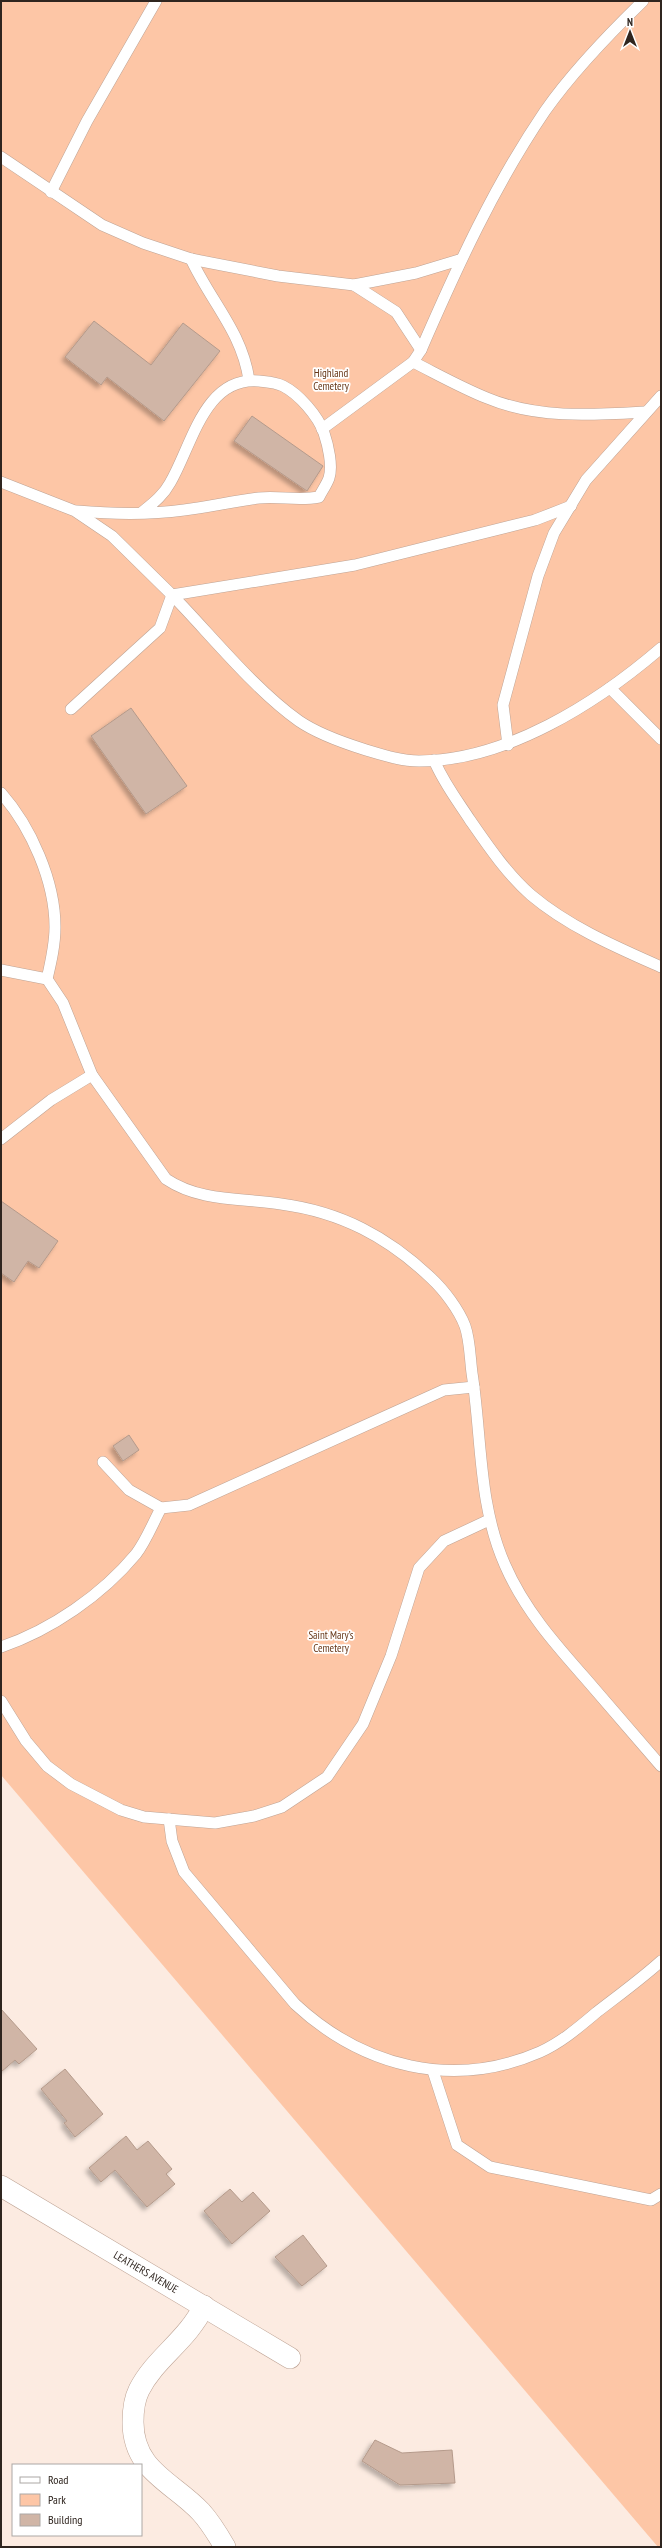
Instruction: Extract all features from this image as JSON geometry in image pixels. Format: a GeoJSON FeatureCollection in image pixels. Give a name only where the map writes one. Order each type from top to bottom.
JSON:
{"type":"FeatureCollection","features":[{"type":"Feature","properties":{"kind":"street","name":"LEATHERS AVENUE"},"geometry":{"type":"LineString","coordinates":[[1,2186],[290,2358]]}},
{"type":"Feature","properties":{"kind":"street"},"geometry":{"type":"LineString","coordinates":[[204,2306],[182,2340],[154,2368],[139,2390],[132,2410],[132,2431],[138,2453],[150,2470],[201,2512],[226,2547]]}},
{"type":"Feature","properties":{"kind":"lane"},"geometry":{"type":"LineString","coordinates":[[51,192],[87,121],[156,1]]}},
{"type":"Feature","properties":{"kind":"lane"},"geometry":{"type":"LineString","coordinates":[[322,428],[413,362],[421,350],[459,260],[498,186],[546,110],[602,42],[643,1]]}},
{"type":"Feature","properties":{"kind":"lane"},"geometry":{"type":"LineString","coordinates":[[1,157],[102,225],[143,243],[191,259],[278,276],[354,285],[416,273],[459,260]]}},
{"type":"Feature","properties":{"kind":"lane"},"geometry":{"type":"LineString","coordinates":[[191,259],[203,286],[235,333],[246,361],[249,380]]}},
{"type":"Feature","properties":{"kind":"lane"},"geometry":{"type":"LineString","coordinates":[[354,285],[396,312],[421,350]]}},
{"type":"Feature","properties":{"kind":"lane"},"geometry":{"type":"LineString","coordinates":[[413,362],[488,399],[524,409],[598,415],[645,412]]}},
{"type":"Feature","properties":{"kind":"lane"},"geometry":{"type":"LineString","coordinates":[[75,511],[116,514],[141,513],[182,511],[258,498],[282,496],[302,500],[319,497],[329,477],[328,444],[322,428],[305,404],[290,390],[276,383],[249,380],[230,386],[215,396],[205,411],[170,483],[159,498],[141,513]]}},
{"type":"Feature","properties":{"kind":"lane"},"geometry":{"type":"LineString","coordinates":[[508,745],[503,705],[538,576],[554,533],[586,480],[645,412],[661,396]]}},
{"type":"Feature","properties":{"kind":"lane"},"geometry":{"type":"LineString","coordinates":[[1,482],[75,511],[112,536],[172,595],[264,690],[300,721],[341,742],[388,756],[418,761],[456,758],[508,745],[598,697],[661,648]]}},
{"type":"Feature","properties":{"kind":"lane"},"geometry":{"type":"LineString","coordinates":[[172,595],[355,564],[535,520],[571,506]]}},
{"type":"Feature","properties":{"kind":"lane"},"geometry":{"type":"LineString","coordinates":[[71,709],[160,628],[172,595]]}},
{"type":"Feature","properties":{"kind":"lane"},"geometry":{"type":"LineString","coordinates":[[610,688],[661,740]]}},
{"type":"Feature","properties":{"kind":"lane"},"geometry":{"type":"LineString","coordinates":[[434,760],[442,777],[478,831],[507,870],[530,894],[551,910],[581,929],[661,967]]}},
{"type":"Feature","properties":{"kind":"lane"},"geometry":{"type":"LineString","coordinates":[[1,793],[25,823],[45,873],[54,910],[55,928],[47,979],[63,1003],[92,1075],[166,1179],[181,1189],[200,1195],[282,1204],[320,1212],[373,1233],[392,1244],[437,1284],[465,1327],[474,1386],[484,1494],[489,1520],[504,1564],[522,1600],[551,1639],[661,1766]]}},
{"type":"Feature","properties":{"kind":"lane"},"geometry":{"type":"LineString","coordinates":[[1,970],[47,979]]}},
{"type":"Feature","properties":{"kind":"lane"},"geometry":{"type":"LineString","coordinates":[[1,1139],[51,1100],[92,1075]]}},
{"type":"Feature","properties":{"kind":"lane"},"geometry":{"type":"LineString","coordinates":[[103,1462],[129,1490],[161,1508],[189,1505],[444,1390],[474,1386]]}},
{"type":"Feature","properties":{"kind":"lane"},"geometry":{"type":"LineString","coordinates":[[1,1647],[23,1640],[75,1607],[110,1581],[137,1552],[161,1508]]}},
{"type":"Feature","properties":{"kind":"lane"},"geometry":{"type":"LineString","coordinates":[[1,1701],[26,1741],[48,1766],[71,1784],[122,1810],[144,1816],[215,1823],[254,1816],[282,1807],[326,1777],[363,1724],[391,1656],[419,1568],[444,1541],[489,1520]]}},
{"type":"Feature","properties":{"kind":"lane"},"geometry":{"type":"LineString","coordinates":[[169,1819],[172,1841],[184,1872],[294,2004],[312,2020],[362,2051],[400,2065],[433,2070],[498,2065],[540,2052],[562,2040],[661,1961]]}},
{"type":"Feature","properties":{"kind":"lane"},"geometry":{"type":"LineString","coordinates":[[433,2070],[457,2145],[490,2167],[650,2200],[661,2194]]}},
{"type":"Feature","properties":{"kind":"green space"},"geometry":{"type":"Polygon","coordinates":[[[1,1],[661,1],[661,2547],[658,2547],[1,1775],[1,1]]]}},
{"type":"Feature","properties":{"kind":"building"},"geometry":{"type":"Polygon","coordinates":[[[94,321],[151,365],[183,323],[220,351],[164,421],[107,377],[101,385],[65,357],[94,321]]]}},
{"type":"Feature","properties":{"kind":"building"},"geometry":{"type":"Polygon","coordinates":[[[252,416],[323,466],[307,491],[234,441],[252,416]]]}},
{"type":"Feature","properties":{"kind":"building"},"geometry":{"type":"Polygon","coordinates":[[[131,708],[187,786],[146,814],[91,736],[131,708]]]}},
{"type":"Feature","properties":{"kind":"building"},"geometry":{"type":"Polygon","coordinates":[[[1,1201],[58,1241],[39,1268],[28,1261],[14,1282],[1,1273],[1,1201]]]}},
{"type":"Feature","properties":{"kind":"building"},"geometry":{"type":"Polygon","coordinates":[[[129,1435],[139,1450],[123,1461],[113,1446],[129,1435]]]}},
{"type":"Feature","properties":{"kind":"building"},"geometry":{"type":"Polygon","coordinates":[[[1,2009],[37,2049],[19,2064],[15,2060],[1,2072],[1,2009]]]}},
{"type":"Feature","properties":{"kind":"building"},"geometry":{"type":"Polygon","coordinates":[[[65,2069],[103,2114],[75,2137],[64,2123],[67,2121],[41,2089],[65,2069]]]}},
{"type":"Feature","properties":{"kind":"building"},"geometry":{"type":"Polygon","coordinates":[[[126,2136],[137,2150],[148,2141],[172,2169],[166,2174],[175,2184],[147,2207],[115,2170],[101,2182],[89,2168],[126,2136]]]}},
{"type":"Feature","properties":{"kind":"building"},"geometry":{"type":"Polygon","coordinates":[[[230,2189],[242,2202],[253,2192],[270,2211],[232,2244],[204,2211],[230,2189]]]}},
{"type":"Feature","properties":{"kind":"building"},"geometry":{"type":"Polygon","coordinates":[[[303,2235],[327,2266],[302,2286],[275,2257],[303,2235]]]}},
{"type":"Feature","properties":{"kind":"building"},"geometry":{"type":"Polygon","coordinates":[[[375,2440],[402,2453],[452,2450],[455,2483],[400,2485],[362,2461],[375,2440]]]}},
{"type":"Feature","properties":{"kind":"park label","name":"Highland Cemetery"},"geometry":{"type":"Point","coordinates":[331,379]}},
{"type":"Feature","properties":{"kind":"park label","name":"Saint Mary’s Cemetery"},"geometry":{"type":"Point","coordinates":[331,1641]}}]}
